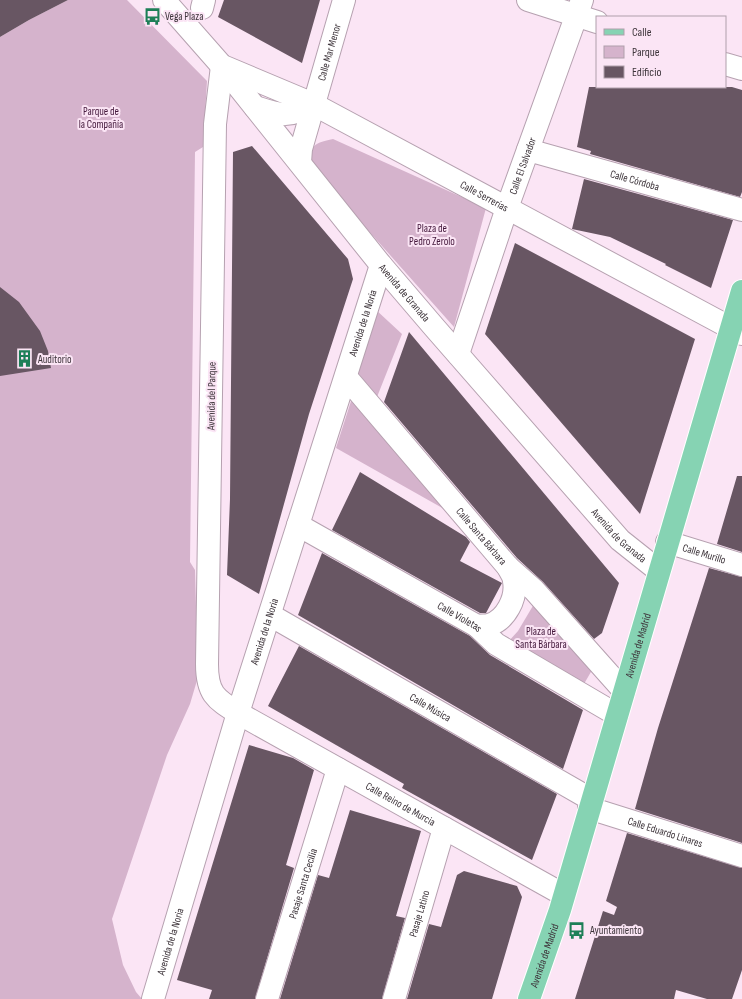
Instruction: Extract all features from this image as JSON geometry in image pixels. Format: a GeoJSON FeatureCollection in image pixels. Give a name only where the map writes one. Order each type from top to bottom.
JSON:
{"type":"FeatureCollection","features":[{"type":"Feature","properties":{"kind":"main road","name":"Avenida de Madrid"},"geometry":{"type":"LineString","coordinates":[[529,999],[564,895],[659,571],[736,331],[742,291]]}},
{"type":"Feature","properties":{"kind":"street","name":"Avenida de Granada"},"geometry":{"type":"LineString","coordinates":[[164,0],[222,66],[381,265],[458,354],[620,540],[659,571]]}},
{"type":"Feature","properties":{"kind":"street","name":"Calle Mar Menor"},"geometry":{"type":"LineString","coordinates":[[300,162],[301,149],[313,104],[344,0]]}},
{"type":"Feature","properties":{"kind":"street"},"geometry":{"type":"LineString","coordinates":[[528,0],[579,8],[596,21]]}},
{"type":"Feature","properties":{"kind":"street","name":"Calle El Salvador"},"geometry":{"type":"LineString","coordinates":[[458,354],[507,208],[579,8]]}},
{"type":"Feature","properties":{"kind":"street"},"geometry":{"type":"LineString","coordinates":[[726,64],[742,69]]}},
{"type":"Feature","properties":{"kind":"street","name":"Calle Serrerías"},"geometry":{"type":"LineString","coordinates":[[222,66],[313,104],[736,331]]}},
{"type":"Feature","properties":{"kind":"street","name":"Avenida del Parque"},"geometry":{"type":"LineString","coordinates":[[222,66],[215,124],[207,679],[211,691],[219,701],[238,713]]}},
{"type":"Feature","properties":{"kind":"street"},"geometry":{"type":"LineString","coordinates":[[255,106],[285,114],[299,113],[313,104]]}},
{"type":"Feature","properties":{"kind":"street","name":"Calle Córdoba"},"geometry":{"type":"LineString","coordinates":[[528,150],[742,210]]}},
{"type":"Feature","properties":{"kind":"street","name":"Avenida de la Noria"},"geometry":{"type":"LineString","coordinates":[[153,999],[238,713],[381,265]]}},
{"type":"Feature","properties":{"kind":"street","name":"Calle Santa Bárbara"},"geometry":{"type":"LineString","coordinates":[[346,377],[508,567],[534,590],[624,691]]}},
{"type":"Feature","properties":{"kind":"street","name":"Calle Violetas"},"geometry":{"type":"LineString","coordinates":[[298,525],[477,626],[496,644],[616,715]]}},
{"type":"Feature","properties":{"kind":"street","name":"Calle Murillo"},"geometry":{"type":"LineString","coordinates":[[668,542],[742,565]]}},
{"type":"Feature","properties":{"kind":"street"},"geometry":{"type":"LineString","coordinates":[[477,626],[490,624],[500,619],[509,609],[514,596],[514,581],[508,567]]}},
{"type":"Feature","properties":{"kind":"street","name":"Calle Música"},"geometry":{"type":"LineString","coordinates":[[270,615],[590,804]]}},
{"type":"Feature","properties":{"kind":"street","name":"Calle Reino de Murcia"},"geometry":{"type":"LineString","coordinates":[[238,713],[564,895]]}},
{"type":"Feature","properties":{"kind":"street","name":"Pasaje Santa Cecilia"},"geometry":{"type":"LineString","coordinates":[[267,999],[338,769]]}},
{"type":"Feature","properties":{"kind":"street","name":"Calle Eduardo Linares"},"geometry":{"type":"LineString","coordinates":[[590,804],[742,856]]}},
{"type":"Feature","properties":{"kind":"street","name":"Pasaje Latino"},"geometry":{"type":"LineString","coordinates":[[394,999],[444,828]]}},
{"type":"Feature","properties":{"kind":"green space","name":"Parque de la Compañía"},"geometry":{"type":"Polygon","coordinates":[[[68,0],[127,0],[207,81],[203,147],[195,152],[190,562],[195,570],[198,677],[190,704],[167,755],[112,919],[123,965],[136,992],[142,999],[0,999],[0,37],[68,0]]]}},
{"type":"Feature","properties":{"kind":"green space","name":"Plaza de Pedro Zerolo"},"geometry":{"type":"Polygon","coordinates":[[[333,139],[486,208],[454,327],[310,165],[311,153],[314,146],[321,142],[333,139]]]}},
{"type":"Feature","properties":{"kind":"green space"},"geometry":{"type":"Polygon","coordinates":[[[375,309],[402,334],[377,397],[354,368],[375,309]]]}},
{"type":"Feature","properties":{"kind":"green space"},"geometry":{"type":"Polygon","coordinates":[[[352,398],[453,514],[336,448],[352,398]]]}},
{"type":"Feature","properties":{"kind":"green space","name":"Plaza de Santa Bárbara"},"geometry":{"type":"Polygon","coordinates":[[[537,599],[595,665],[581,689],[507,643],[518,631],[537,599]]]}},
{"type":"Feature","properties":{"kind":"building"},"geometry":{"type":"Polygon","coordinates":[[[0,0],[68,0],[0,37],[0,0]]]}},
{"type":"Feature","properties":{"kind":"building"},"geometry":{"type":"Polygon","coordinates":[[[224,0],[320,0],[302,63],[218,17],[224,0]]]}},
{"type":"Feature","properties":{"kind":"building"},"geometry":{"type":"Polygon","coordinates":[[[589,87],[732,87],[742,90],[742,192],[740,197],[590,154],[591,151],[577,147],[589,87]]]}},
{"type":"Feature","properties":{"kind":"building"},"geometry":{"type":"Polygon","coordinates":[[[252,146],[348,259],[353,279],[309,414],[259,594],[227,575],[230,499],[233,152],[252,146]]]}},
{"type":"Feature","properties":{"kind":"building"},"geometry":{"type":"Polygon","coordinates":[[[584,179],[733,220],[711,288],[610,237],[572,229],[584,179]]]}},
{"type":"Feature","properties":{"kind":"building"},"geometry":{"type":"Polygon","coordinates":[[[515,243],[695,339],[640,514],[485,334],[515,243]]]}},
{"type":"Feature","properties":{"kind":"building","name":"Auditorio"},"geometry":{"type":"Polygon","coordinates":[[[0,287],[19,302],[40,331],[48,351],[51,368],[0,376],[0,287]]]}},
{"type":"Feature","properties":{"kind":"building"},"geometry":{"type":"Polygon","coordinates":[[[409,332],[619,583],[602,633],[594,639],[543,582],[517,558],[384,402],[409,332]]]}},
{"type":"Feature","properties":{"kind":"building"},"geometry":{"type":"Polygon","coordinates":[[[360,472],[466,537],[470,542],[460,561],[502,583],[486,613],[480,613],[332,530],[360,472]]]}},
{"type":"Feature","properties":{"kind":"building"},"geometry":{"type":"Polygon","coordinates":[[[737,476],[742,476],[742,552],[717,544],[737,476]]]}},
{"type":"Feature","properties":{"kind":"building"},"geometry":{"type":"Polygon","coordinates":[[[322,553],[470,636],[490,655],[583,710],[563,769],[298,615],[322,553]]]}},
{"type":"Feature","properties":{"kind":"building"},"geometry":{"type":"Polygon","coordinates":[[[709,568],[742,577],[742,843],[635,809],[658,728],[709,568]]]}},
{"type":"Feature","properties":{"kind":"building"},"geometry":{"type":"Polygon","coordinates":[[[299,646],[557,794],[532,860],[402,788],[404,784],[268,706],[299,646]]]}},
{"type":"Feature","properties":{"kind":"building"},"geometry":{"type":"Polygon","coordinates":[[[249,745],[293,758],[314,770],[286,865],[294,868],[255,999],[209,999],[212,990],[177,980],[249,745]]]}},
{"type":"Feature","properties":{"kind":"building"},"geometry":{"type":"Polygon","coordinates":[[[350,810],[421,831],[396,916],[405,918],[382,999],[280,999],[318,875],[329,878],[350,810]]]}},
{"type":"Feature","properties":{"kind":"building"},"geometry":{"type":"Polygon","coordinates":[[[627,833],[742,868],[742,970],[732,999],[707,999],[676,990],[674,999],[575,999],[603,911],[614,915],[617,907],[606,901],[627,833]]]}},
{"type":"Feature","properties":{"kind":"building"},"geometry":{"type":"Polygon","coordinates":[[[464,871],[517,886],[522,897],[492,999],[407,999],[429,924],[441,927],[457,875],[464,871]]]}},
{"type":"Feature","properties":{"kind":"place","name":"Vega Plaza"},"geometry":{"type":"Point","coordinates":[152,16]}},
{"type":"Feature","properties":{"kind":"place","name":"Auditorio"},"geometry":{"type":"Point","coordinates":[25,359]}},
{"type":"Feature","properties":{"kind":"place","name":"Ayuntamiento"},"geometry":{"type":"Point","coordinates":[577,930]}}]}
